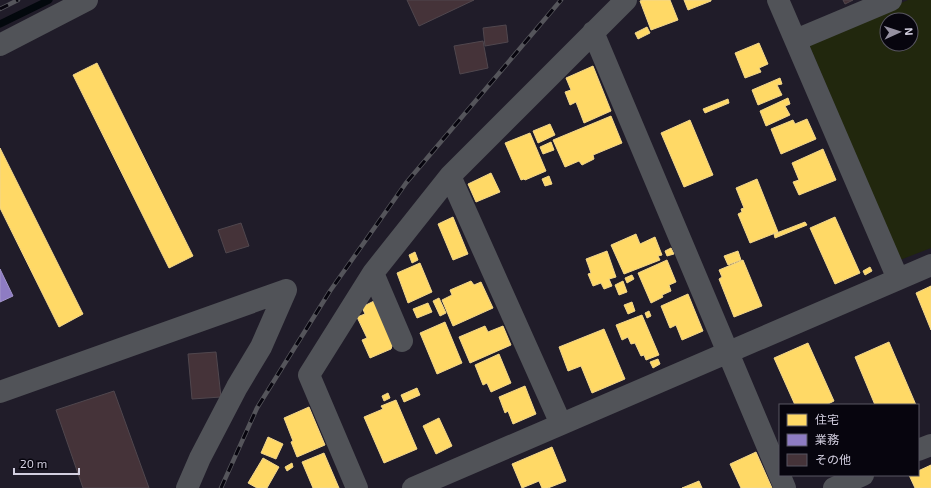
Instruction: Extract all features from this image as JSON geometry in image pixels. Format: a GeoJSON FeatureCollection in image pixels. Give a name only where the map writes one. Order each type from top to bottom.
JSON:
{"type":"FeatureCollection","features":[{"type":"Feature","properties":{"kind":"street"},"geometry":{"type":"LineString","coordinates":[[0,45],[87,0]]}},
{"type":"Feature","properties":{"kind":"street"},"geometry":{"type":"LineString","coordinates":[[357,488],[309,375],[373,273],[450,176],[626,0]]}},
{"type":"Feature","properties":{"kind":"street"},"geometry":{"type":"LineString","coordinates":[[778,0],[898,279]]}},
{"type":"Feature","properties":{"kind":"street"},"geometry":{"type":"LineString","coordinates":[[796,40],[891,0]]}},
{"type":"Feature","properties":{"kind":"street"},"geometry":{"type":"LineString","coordinates":[[593,32],[779,474]]}},
{"type":"Feature","properties":{"kind":"street"},"geometry":{"type":"LineString","coordinates":[[450,176],[561,424]]}},
{"type":"Feature","properties":{"kind":"street"},"geometry":{"type":"LineString","coordinates":[[412,488],[931,265]]}},
{"type":"Feature","properties":{"kind":"street"},"geometry":{"type":"LineString","coordinates":[[373,273],[402,341]]}},
{"type":"Feature","properties":{"kind":"street"},"geometry":{"type":"LineString","coordinates":[[0,392],[286,290],[261,347],[237,387],[186,488]]}},
{"type":"Feature","properties":{"kind":"street"},"geometry":{"type":"LineString","coordinates":[[919,450],[931,444]]}},
{"type":"Feature","properties":{"kind":"street"},"geometry":{"type":"LineString","coordinates":[[780,476],[785,488]]}},
{"type":"Feature","properties":{"kind":"street"},"geometry":{"type":"LineString","coordinates":[[834,488],[861,476]]}},
{"type":"Feature","properties":{"kind":"green space"},"geometry":{"type":"Polygon","coordinates":[[[908,0],[931,0],[931,248],[900,260],[808,42],[879,12],[879,52],[919,52],[919,12],[879,12],[908,0]]]}},
{"type":"Feature","properties":{"kind":"building: 住宅"},"geometry":{"type":"Polygon","coordinates":[[[670,0],[678,20],[651,30],[640,1],[670,0]]]}},
{"type":"Feature","properties":{"kind":"building: 住宅"},"geometry":{"type":"Polygon","coordinates":[[[684,0],[711,0],[711,1],[688,10],[684,0]]]}},
{"type":"Feature","properties":{"kind":"building: 住宅"},"geometry":{"type":"Polygon","coordinates":[[[647,27],[650,33],[638,39],[635,33],[647,27]]]}},
{"type":"Feature","properties":{"kind":"building: 住宅"},"geometry":{"type":"Polygon","coordinates":[[[759,43],[768,64],[759,68],[761,72],[745,78],[735,53],[759,43]]]}},
{"type":"Feature","properties":{"kind":"building: 住宅"},"geometry":{"type":"Polygon","coordinates":[[[97,63],[193,256],[169,268],[73,75],[97,63]]]}},
{"type":"Feature","properties":{"kind":"building: 住宅"},"geometry":{"type":"Polygon","coordinates":[[[593,66],[611,111],[584,123],[576,102],[570,105],[565,92],[571,90],[566,78],[593,66]]]}},
{"type":"Feature","properties":{"kind":"building: 住宅"},"geometry":{"type":"Polygon","coordinates":[[[780,78],[782,84],[777,85],[782,95],[758,105],[752,90],[780,78]]]}},
{"type":"Feature","properties":{"kind":"building: 住宅"},"geometry":{"type":"Polygon","coordinates":[[[788,98],[790,104],[785,106],[790,115],[766,126],[760,111],[788,98]]]}},
{"type":"Feature","properties":{"kind":"building: 住宅"},"geometry":{"type":"Polygon","coordinates":[[[728,99],[729,103],[705,113],[703,109],[728,99]]]}},
{"type":"Feature","properties":{"kind":"building: 住宅"},"geometry":{"type":"Polygon","coordinates":[[[611,116],[622,143],[593,155],[594,159],[582,165],[579,161],[565,167],[553,140],[611,116]]]}},
{"type":"Feature","properties":{"kind":"building: 住宅"},"geometry":{"type":"Polygon","coordinates":[[[807,119],[816,139],[781,154],[771,129],[793,120],[795,124],[807,119]]]}},
{"type":"Feature","properties":{"kind":"building: 住宅"},"geometry":{"type":"Polygon","coordinates":[[[690,120],[713,175],[684,187],[661,133],[690,120]]]}},
{"type":"Feature","properties":{"kind":"building: 住宅"},"geometry":{"type":"Polygon","coordinates":[[[550,124],[555,135],[538,143],[533,131],[550,124]]]}},
{"type":"Feature","properties":{"kind":"building: 住宅"},"geometry":{"type":"Polygon","coordinates":[[[530,133],[546,171],[525,180],[521,180],[505,143],[530,133]]]}},
{"type":"Feature","properties":{"kind":"building: 住宅"},"geometry":{"type":"Polygon","coordinates":[[[551,142],[554,150],[543,154],[540,147],[551,142]]]}},
{"type":"Feature","properties":{"kind":"building: 住宅"},"geometry":{"type":"Polygon","coordinates":[[[0,148],[83,314],[59,327],[0,208],[0,148]]]}},
{"type":"Feature","properties":{"kind":"building: 住宅"},"geometry":{"type":"Polygon","coordinates":[[[823,149],[836,180],[799,195],[793,182],[799,180],[792,163],[823,149]]]}},
{"type":"Feature","properties":{"kind":"building: 住宅"},"geometry":{"type":"Polygon","coordinates":[[[491,173],[500,192],[476,202],[468,184],[491,173]]]}},
{"type":"Feature","properties":{"kind":"building: 住宅"},"geometry":{"type":"Polygon","coordinates":[[[549,176],[552,184],[545,186],[542,179],[549,176]]]}},
{"type":"Feature","properties":{"kind":"building: 住宅"},"geometry":{"type":"Polygon","coordinates":[[[757,179],[778,232],[750,243],[738,214],[742,212],[741,209],[744,208],[736,188],[757,179]]]}},
{"type":"Feature","properties":{"kind":"building: 住宅"},"geometry":{"type":"Polygon","coordinates":[[[453,217],[468,254],[453,260],[438,224],[453,217]]]}},
{"type":"Feature","properties":{"kind":"building: 住宅"},"geometry":{"type":"Polygon","coordinates":[[[835,217],[860,273],[835,284],[810,228],[835,217]]]}},
{"type":"Feature","properties":{"kind":"building: 住宅"},"geometry":{"type":"Polygon","coordinates":[[[805,222],[807,225],[775,238],[774,234],[805,222]]]}},
{"type":"Feature","properties":{"kind":"building: 住宅"},"geometry":{"type":"Polygon","coordinates":[[[636,234],[640,244],[655,237],[662,255],[658,256],[660,260],[624,274],[611,245],[636,234]]]}},
{"type":"Feature","properties":{"kind":"building: 住宅"},"geometry":{"type":"Polygon","coordinates":[[[671,248],[674,254],[667,256],[665,251],[671,248]]]}},
{"type":"Feature","properties":{"kind":"building: 住宅"},"geometry":{"type":"Polygon","coordinates":[[[607,251],[616,277],[609,279],[612,286],[604,289],[601,283],[593,286],[588,274],[591,273],[586,259],[607,251]]]}},
{"type":"Feature","properties":{"kind":"building: 住宅"},"geometry":{"type":"Polygon","coordinates":[[[738,251],[741,260],[728,265],[724,256],[738,251]]]}},
{"type":"Feature","properties":{"kind":"building: 住宅"},"geometry":{"type":"Polygon","coordinates":[[[415,252],[418,260],[412,263],[409,255],[415,252]]]}},
{"type":"Feature","properties":{"kind":"building: 住宅"},"geometry":{"type":"Polygon","coordinates":[[[667,260],[676,282],[669,285],[671,291],[662,295],[663,297],[651,303],[638,273],[667,260]]]}},
{"type":"Feature","properties":{"kind":"building: 住宅"},"geometry":{"type":"Polygon","coordinates":[[[743,260],[762,306],[734,317],[719,279],[722,277],[719,270],[743,260]]]}},
{"type":"Feature","properties":{"kind":"building: 住宅"},"geometry":{"type":"Polygon","coordinates":[[[420,263],[432,292],[408,303],[397,273],[420,263]]]}},
{"type":"Feature","properties":{"kind":"building: 住宅"},"geometry":{"type":"Polygon","coordinates":[[[870,267],[872,271],[865,275],[863,271],[870,267]]]}},
{"type":"Feature","properties":{"kind":"building: 住宅"},"geometry":{"type":"Polygon","coordinates":[[[632,275],[634,279],[627,283],[625,278],[632,275]]]}},
{"type":"Feature","properties":{"kind":"building: 住宅"},"geometry":{"type":"Polygon","coordinates":[[[471,281],[474,285],[481,282],[493,308],[453,326],[442,300],[452,295],[450,290],[471,281]]]}},
{"type":"Feature","properties":{"kind":"building: 住宅"},"geometry":{"type":"Polygon","coordinates":[[[623,281],[627,292],[619,295],[615,285],[623,281]]]}},
{"type":"Feature","properties":{"kind":"building: 住宅"},"geometry":{"type":"Polygon","coordinates":[[[931,286],[931,330],[916,293],[931,286]]]}},
{"type":"Feature","properties":{"kind":"building: 住宅"},"geometry":{"type":"Polygon","coordinates":[[[688,294],[703,331],[682,340],[676,325],[670,328],[661,306],[688,294]]]}},
{"type":"Feature","properties":{"kind":"building: 住宅"},"geometry":{"type":"Polygon","coordinates":[[[439,298],[446,313],[440,316],[433,301],[439,298]]]}},
{"type":"Feature","properties":{"kind":"building: 住宅"},"geometry":{"type":"Polygon","coordinates":[[[376,300],[394,340],[391,349],[370,358],[362,340],[367,338],[357,317],[365,314],[362,307],[376,300]]]}},
{"type":"Feature","properties":{"kind":"building: 住宅"},"geometry":{"type":"Polygon","coordinates":[[[632,302],[635,311],[628,314],[624,305],[632,302]]]}},
{"type":"Feature","properties":{"kind":"building: 住宅"},"geometry":{"type":"Polygon","coordinates":[[[428,303],[432,312],[417,318],[413,309],[428,303]]]}},
{"type":"Feature","properties":{"kind":"building: 住宅"},"geometry":{"type":"Polygon","coordinates":[[[649,311],[651,316],[647,318],[645,313],[649,311]]]}},
{"type":"Feature","properties":{"kind":"building: 住宅"},"geometry":{"type":"Polygon","coordinates":[[[642,315],[659,355],[646,360],[644,355],[641,356],[635,343],[631,344],[628,337],[622,340],[616,325],[642,315]]]}},
{"type":"Feature","properties":{"kind":"building: 住宅"},"geometry":{"type":"Polygon","coordinates":[[[445,322],[462,363],[437,374],[420,333],[445,322]]]}},
{"type":"Feature","properties":{"kind":"building: 住宅"},"geometry":{"type":"Polygon","coordinates":[[[485,326],[488,332],[503,326],[511,345],[470,363],[459,337],[485,326]]]}},
{"type":"Feature","properties":{"kind":"building: 住宅"},"geometry":{"type":"Polygon","coordinates":[[[604,329],[625,379],[592,393],[581,366],[568,371],[559,347],[604,329]]]}},
{"type":"Feature","properties":{"kind":"building: 住宅"},"geometry":{"type":"Polygon","coordinates":[[[889,342],[916,404],[875,404],[855,357],[889,342]]]}},
{"type":"Feature","properties":{"kind":"building: 住宅"},"geometry":{"type":"Polygon","coordinates":[[[808,343],[834,401],[828,404],[795,404],[774,358],[808,343]]]}},
{"type":"Feature","properties":{"kind":"building: 住宅"},"geometry":{"type":"Polygon","coordinates":[[[499,354],[511,383],[491,392],[487,383],[483,385],[475,365],[499,354]]]}},
{"type":"Feature","properties":{"kind":"building: 住宅"},"geometry":{"type":"Polygon","coordinates":[[[658,359],[660,364],[653,368],[650,362],[658,359]]]}},
{"type":"Feature","properties":{"kind":"building: 住宅"},"geometry":{"type":"Polygon","coordinates":[[[525,386],[536,414],[513,424],[508,411],[505,413],[499,397],[525,386]]]}},
{"type":"Feature","properties":{"kind":"building: 住宅"},"geometry":{"type":"Polygon","coordinates":[[[417,388],[420,395],[404,402],[401,395],[417,388]]]}},
{"type":"Feature","properties":{"kind":"building: 住宅"},"geometry":{"type":"Polygon","coordinates":[[[388,393],[390,398],[384,401],[382,396],[388,393]]]}},
{"type":"Feature","properties":{"kind":"building: 住宅"},"geometry":{"type":"Polygon","coordinates":[[[396,400],[417,449],[384,463],[364,417],[383,409],[381,406],[396,400]]]}},
{"type":"Feature","properties":{"kind":"building: 住宅"},"geometry":{"type":"Polygon","coordinates":[[[309,407],[325,445],[297,457],[291,442],[293,441],[284,418],[309,407]]]}},
{"type":"Feature","properties":{"kind":"building: 住宅"},"geometry":{"type":"Polygon","coordinates":[[[439,418],[452,446],[436,454],[423,426],[439,418]]]}},
{"type":"Feature","properties":{"kind":"building: 住宅"},"geometry":{"type":"Polygon","coordinates":[[[268,437],[283,444],[276,459],[261,453],[268,437]]]}},
{"type":"Feature","properties":{"kind":"building: 住宅"},"geometry":{"type":"Polygon","coordinates":[[[552,447],[566,481],[548,488],[542,488],[539,481],[522,488],[512,464],[552,447]]]}},
{"type":"Feature","properties":{"kind":"building: 住宅"},"geometry":{"type":"Polygon","coordinates":[[[756,452],[772,488],[741,488],[730,464],[756,452]]]}},
{"type":"Feature","properties":{"kind":"building: 住宅"},"geometry":{"type":"Polygon","coordinates":[[[324,453],[339,488],[313,488],[302,462],[324,453]]]}},
{"type":"Feature","properties":{"kind":"building: 住宅"},"geometry":{"type":"Polygon","coordinates":[[[263,458],[279,467],[267,488],[257,488],[248,483],[263,458]]]}},
{"type":"Feature","properties":{"kind":"building: 住宅"},"geometry":{"type":"Polygon","coordinates":[[[292,463],[293,467],[287,471],[285,467],[292,463]]]}},
{"type":"Feature","properties":{"kind":"building: 住宅"},"geometry":{"type":"Polygon","coordinates":[[[931,465],[931,488],[915,488],[909,476],[919,476],[919,471],[931,465]]]}},
{"type":"Feature","properties":{"kind":"building: 住宅"},"geometry":{"type":"Polygon","coordinates":[[[699,481],[702,488],[682,488],[699,481]]]}},
{"type":"Feature","properties":{"kind":"building: 業務"},"geometry":{"type":"Polygon","coordinates":[[[0,269],[13,296],[0,302],[0,269]]]}},
{"type":"Feature","properties":{"kind":"building: その他"},"geometry":{"type":"Polygon","coordinates":[[[407,0],[474,0],[419,26],[407,0]]]}},
{"type":"Feature","properties":{"kind":"building: その他"},"geometry":{"type":"Polygon","coordinates":[[[843,0],[853,0],[845,4],[843,0]]]}},
{"type":"Feature","properties":{"kind":"building: その他"},"geometry":{"type":"Polygon","coordinates":[[[506,25],[508,42],[485,46],[483,28],[506,25]]]}},
{"type":"Feature","properties":{"kind":"building: その他"},"geometry":{"type":"Polygon","coordinates":[[[483,41],[488,68],[460,74],[454,46],[483,41]]]}},
{"type":"Feature","properties":{"kind":"building: その他"},"geometry":{"type":"Polygon","coordinates":[[[241,223],[249,246],[226,253],[218,230],[241,223]]]}},
{"type":"Feature","properties":{"kind":"building: その他"},"geometry":{"type":"Polygon","coordinates":[[[216,352],[221,397],[192,399],[188,354],[216,352]]]}},
{"type":"Feature","properties":{"kind":"building: その他"},"geometry":{"type":"Polygon","coordinates":[[[114,391],[149,488],[83,488],[56,410],[114,391]]]}},
{"type":"Feature","properties":{"kind":"waterway"},"geometry":{"type":"LineString","coordinates":[[0,24],[49,0]]}},
{"type":"Feature","properties":{"kind":"railway"},"geometry":{"type":"LineString","coordinates":[[0,9],[18,0]]}},
{"type":"Feature","properties":{"kind":"railway"},"geometry":{"type":"LineString","coordinates":[[221,488],[257,408],[330,291],[406,183],[561,0]]}}]}
